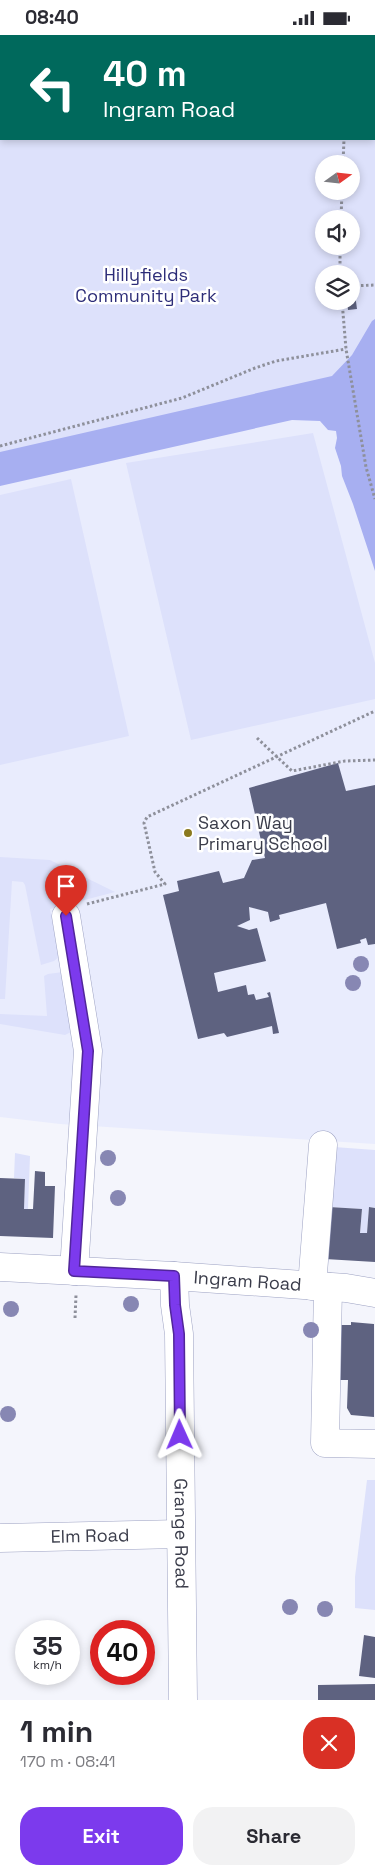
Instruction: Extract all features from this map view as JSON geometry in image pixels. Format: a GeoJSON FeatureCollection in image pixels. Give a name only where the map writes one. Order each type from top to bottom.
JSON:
{"type":"FeatureCollection","features":[{"type":"Feature","properties":{"kind":"street"},"geometry":{"type":"LineString","coordinates":[[75,1281],[88,1051],[78,909]]}},
{"type":"Feature","properties":{"kind":"street"},"geometry":{"type":"LineString","coordinates":[[323,1145],[320,1286],[325,1443],[375,1444]]}},
{"type":"Feature","properties":{"kind":"street","name":"Ingram Road"},"geometry":{"type":"LineString","coordinates":[[0,1267],[75,1281],[174,1276],[320,1286],[375,1293]]}},
{"type":"Feature","properties":{"kind":"street","name":"Grange Road"},"geometry":{"type":"LineString","coordinates":[[174,1276],[179,1334],[183,1700]]}},
{"type":"Feature","properties":{"kind":"street","name":"Elm Road"},"geometry":{"type":"LineString","coordinates":[[0,1538],[180,1534]]}},
{"type":"Feature","properties":{"kind":"path"},"geometry":{"type":"LineString","coordinates":[[343,155],[344,140]]}},
{"type":"Feature","properties":{"kind":"path"},"geometry":{"type":"LineString","coordinates":[[360,286],[375,285]]}},
{"type":"Feature","properties":{"kind":"path"},"geometry":{"type":"LineString","coordinates":[[343,310],[346,349],[366,467],[375,499]]}},
{"type":"Feature","properties":{"kind":"path"},"geometry":{"type":"LineString","coordinates":[[0,446],[182,399],[276,361],[346,349]]}},
{"type":"Feature","properties":{"kind":"path"},"geometry":{"type":"LineString","coordinates":[[78,909],[165,884],[155,872],[144,823],[147,817],[375,711]]}},
{"type":"Feature","properties":{"kind":"path"},"geometry":{"type":"LineString","coordinates":[[257,738],[292,771],[345,761],[375,761]]}},
{"type":"Feature","properties":{"kind":"path"},"geometry":{"type":"LineString","coordinates":[[75,1281],[75,1318]]}},
{"type":"Feature","properties":{"kind":"shaded area"},"geometry":{"type":"Polygon","coordinates":[[[375,319],[375,571],[342,476],[335,448],[336,431],[328,430],[320,421],[292,420],[0,486],[0,452],[332,376],[352,355],[375,319]]]}},
{"type":"Feature","properties":{"kind":"shaded area","name":"Saxon Way Primary School"},"geometry":{"type":"Polygon","coordinates":[[[329,397],[375,549],[375,1144],[60,1124],[0,1117],[0,466],[329,397]]]}},
{"type":"Feature","properties":{"kind":"green space","name":"Hillyfields Community Park"},"geometry":{"type":"Polygon","coordinates":[[[0,140],[375,140],[375,549],[334,410],[0,466],[0,140]]]}},
{"type":"Feature","properties":{"kind":"green space"},"geometry":{"type":"Polygon","coordinates":[[[313,433],[375,663],[375,699],[191,740],[126,463],[313,433]]]}},
{"type":"Feature","properties":{"kind":"green space"},"geometry":{"type":"Polygon","coordinates":[[[71,479],[129,736],[0,765],[0,495],[71,479]]]}},
{"type":"Feature","properties":{"kind":"green space"},"geometry":{"type":"Polygon","coordinates":[[[0,857],[50,860],[115,892],[50,909],[59,957],[54,961],[41,965],[25,885],[23,882],[12,881],[5,999],[0,999],[0,857]]]}},
{"type":"Feature","properties":{"kind":"green space"},"geometry":{"type":"Polygon","coordinates":[[[63,972],[73,1031],[65,1035],[0,1024],[0,1014],[47,1016],[44,976],[63,972]]]}},
{"type":"Feature","properties":{"kind":"green space"},"geometry":{"type":"Polygon","coordinates":[[[334,1147],[375,1150],[375,1208],[369,1207],[367,1233],[360,1233],[362,1209],[329,1207],[334,1147]]]}},
{"type":"Feature","properties":{"kind":"green space"},"geometry":{"type":"Polygon","coordinates":[[[15,1153],[30,1156],[28,1209],[24,1209],[25,1179],[14,1178],[15,1153]]]}},
{"type":"Feature","properties":{"kind":"green space"},"geometry":{"type":"Polygon","coordinates":[[[367,1480],[375,1480],[375,1610],[355,1608],[355,1577],[367,1480]]]}},
{"type":"Feature","properties":{"kind":"building"},"geometry":{"type":"Polygon","coordinates":[[[338,763],[346,791],[375,785],[375,944],[368,945],[366,938],[360,940],[361,943],[337,949],[326,903],[279,915],[280,919],[270,922],[268,912],[249,907],[250,920],[237,926],[249,930],[257,928],[266,961],[214,973],[218,992],[246,985],[248,995],[254,994],[256,1000],[269,997],[267,993],[270,992],[279,1033],[273,1034],[272,1026],[227,1037],[224,1033],[198,1039],[163,895],[179,891],[177,881],[219,871],[223,883],[244,878],[252,860],[265,858],[249,788],[338,763]]]}},
{"type":"Feature","properties":{"kind":"building"},"geometry":{"type":"Polygon","coordinates":[[[35,1171],[45,1172],[45,1186],[55,1186],[53,1238],[0,1236],[0,1178],[25,1179],[24,1209],[33,1209],[35,1171]]]}},
{"type":"Feature","properties":{"kind":"building"},"geometry":{"type":"Polygon","coordinates":[[[329,1207],[362,1209],[360,1233],[367,1233],[369,1207],[375,1208],[375,1262],[325,1259],[329,1207]]]}},
{"type":"Feature","properties":{"kind":"building"},"geometry":{"type":"Polygon","coordinates":[[[351,1322],[374,1324],[374,1417],[351,1415],[347,1408],[348,1380],[337,1380],[339,1325],[351,1325],[351,1322]]]}},
{"type":"Feature","properties":{"kind":"building"},"geometry":{"type":"Polygon","coordinates":[[[364,1635],[375,1637],[375,1678],[359,1676],[364,1635]]]}},
{"type":"Feature","properties":{"kind":"building"},"geometry":{"type":"Polygon","coordinates":[[[375,1684],[375,1700],[318,1700],[318,1685],[375,1684]]]}},
{"type":"Feature","properties":{"kind":"place","name":"Saxon Way Primary School"},"geometry":{"type":"Point","coordinates":[188,833]}},
{"type":"Feature","properties":{"kind":"route"},"geometry":{"type":"LineString","coordinates":[[66,916],[88,1051],[74,1271],[174,1276],[179,1334],[180,1435]]}}]}
